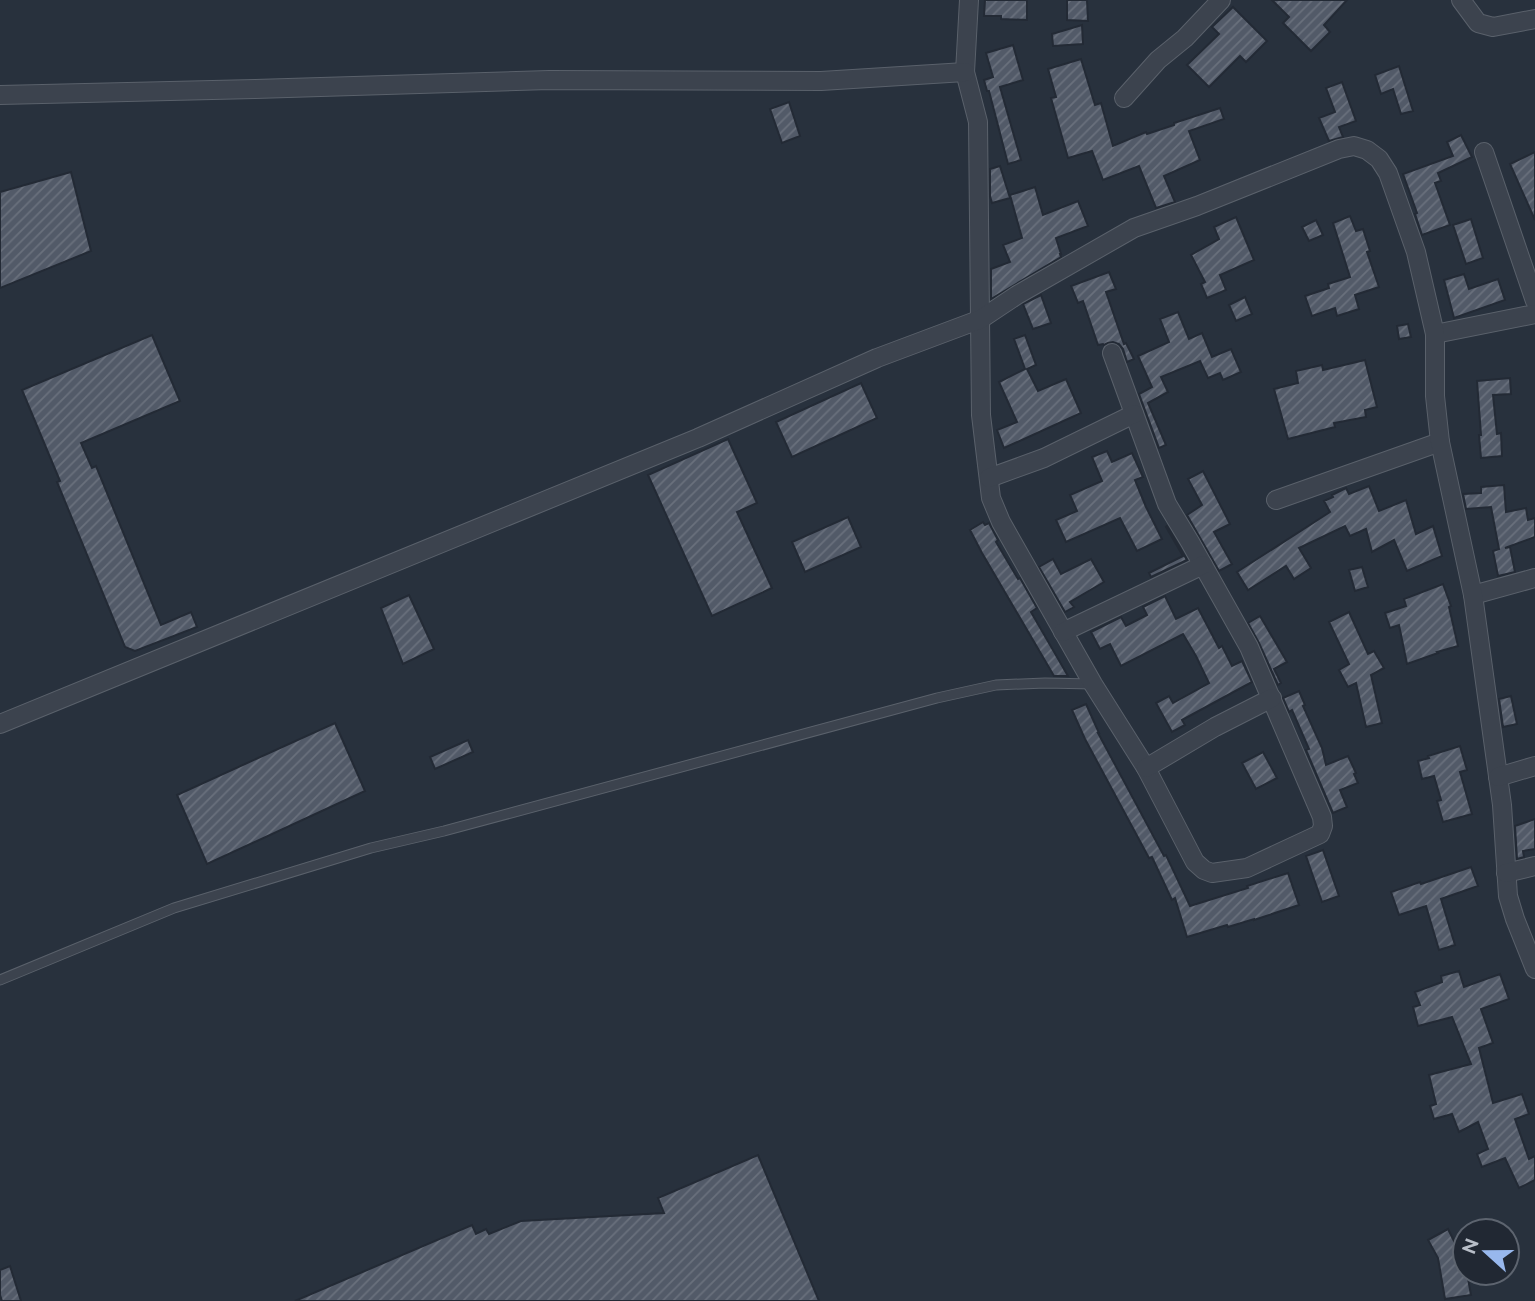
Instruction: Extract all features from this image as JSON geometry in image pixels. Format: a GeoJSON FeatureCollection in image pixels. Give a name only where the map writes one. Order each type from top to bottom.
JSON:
{"type":"FeatureCollection","features":[{"type":"Feature","properties":{"kind":"street"},"geometry":{"type":"LineString","coordinates":[[968,0],[965,72],[978,122],[981,415],[991,498],[1001,522],[1063,632],[1146,768],[1195,862],[1212,873],[1247,867],[1320,834],[1322,817],[1249,648],[1167,504],[1112,353]]}},
{"type":"Feature","properties":{"kind":"street"},"geometry":{"type":"LineString","coordinates":[[1124,98],[1158,60],[1185,38],[1221,0]]}},
{"type":"Feature","properties":{"kind":"street"},"geometry":{"type":"LineString","coordinates":[[1461,0],[1478,23],[1493,27],[1535,19]]}},
{"type":"Feature","properties":{"kind":"street"},"geometry":{"type":"LineString","coordinates":[[0,95],[549,79],[821,81],[965,72]]}},
{"type":"Feature","properties":{"kind":"street"},"geometry":{"type":"LineString","coordinates":[[0,724],[698,438],[877,358],[981,319],[1017,295],[1135,228],[1339,149],[1354,146],[1367,150],[1379,159],[1388,173],[1416,252],[1434,334],[1435,396],[1440,442],[1473,595],[1502,805],[1508,896],[1535,969]]}},
{"type":"Feature","properties":{"kind":"street"},"geometry":{"type":"LineString","coordinates":[[1484,152],[1535,301]]}},
{"type":"Feature","properties":{"kind":"street"},"geometry":{"type":"LineString","coordinates":[[1434,334],[1535,314]]}},
{"type":"Feature","properties":{"kind":"street"},"geometry":{"type":"LineString","coordinates":[[989,478],[1044,458],[1134,414]]}},
{"type":"Feature","properties":{"kind":"street"},"geometry":{"type":"LineString","coordinates":[[1276,500],[1440,442]]}},
{"type":"Feature","properties":{"kind":"street"},"geometry":{"type":"LineString","coordinates":[[1063,632],[1203,565]]}},
{"type":"Feature","properties":{"kind":"street"},"geometry":{"type":"LineString","coordinates":[[1473,595],[1535,578]]}},
{"type":"Feature","properties":{"kind":"street"},"geometry":{"type":"LineString","coordinates":[[1146,768],[1215,727],[1272,698]]}},
{"type":"Feature","properties":{"kind":"street"},"geometry":{"type":"LineString","coordinates":[[1498,777],[1535,766]]}},
{"type":"Feature","properties":{"kind":"street"},"geometry":{"type":"LineString","coordinates":[[1506,873],[1535,866]]}},
{"type":"Feature","properties":{"kind":"lane"},"geometry":{"type":"LineString","coordinates":[[0,980],[174,908],[371,848],[444,831],[937,698],[996,685],[1093,684]]}},
{"type":"Feature","properties":{"kind":"building"},"geometry":{"type":"Polygon","coordinates":[[[985,0],[1027,0],[1027,20],[984,16],[985,0]]]}},
{"type":"Feature","properties":{"kind":"building"},"geometry":{"type":"Polygon","coordinates":[[[1067,0],[1087,0],[1088,21],[1067,20],[1067,0]]]}},
{"type":"Feature","properties":{"kind":"building"},"geometry":{"type":"Polygon","coordinates":[[[1272,0],[1347,0],[1324,25],[1330,32],[1311,51],[1283,23],[1289,17],[1272,0]]]}},
{"type":"Feature","properties":{"kind":"building"},"geometry":{"type":"Polygon","coordinates":[[[1233,7],[1267,41],[1246,62],[1240,56],[1209,87],[1187,65],[1219,34],[1212,27],[1233,7]]]}},
{"type":"Feature","properties":{"kind":"building"},"geometry":{"type":"Polygon","coordinates":[[[1082,25],[1083,44],[1053,46],[1052,34],[1082,25]]]}},
{"type":"Feature","properties":{"kind":"building"},"geometry":{"type":"Polygon","coordinates":[[[1013,45],[1023,80],[1000,87],[1021,160],[1008,164],[984,80],[993,77],[986,53],[1013,45]]]}},
{"type":"Feature","properties":{"kind":"building"},"geometry":{"type":"Polygon","coordinates":[[[1081,59],[1095,105],[1101,103],[1113,146],[1146,132],[1147,134],[1220,108],[1224,119],[1189,131],[1200,160],[1164,176],[1175,202],[1156,208],[1139,166],[1103,180],[1092,151],[1068,158],[1051,98],[1056,97],[1048,69],[1081,59]]]}},
{"type":"Feature","properties":{"kind":"building"},"geometry":{"type":"Polygon","coordinates":[[[1399,66],[1413,111],[1401,114],[1393,89],[1381,94],[1375,75],[1399,66]]]}},
{"type":"Feature","properties":{"kind":"building"},"geometry":{"type":"Polygon","coordinates":[[[1342,82],[1356,121],[1339,127],[1343,137],[1329,141],[1319,118],[1335,112],[1326,88],[1342,82]]]}},
{"type":"Feature","properties":{"kind":"building"},"geometry":{"type":"Polygon","coordinates":[[[789,102],[800,136],[782,143],[770,109],[789,102]]]}},
{"type":"Feature","properties":{"kind":"building"},"geometry":{"type":"Polygon","coordinates":[[[1461,135],[1472,157],[1438,173],[1441,181],[1435,183],[1450,225],[1422,235],[1403,174],[1453,156],[1447,142],[1461,135]]]}},
{"type":"Feature","properties":{"kind":"building"},"geometry":{"type":"Polygon","coordinates":[[[1535,152],[1535,220],[1510,164],[1535,152]]]}},
{"type":"Feature","properties":{"kind":"building"},"geometry":{"type":"Polygon","coordinates":[[[1000,166],[1010,198],[992,203],[990,169],[1000,166]]]}},
{"type":"Feature","properties":{"kind":"building"},"geometry":{"type":"Polygon","coordinates":[[[71,172],[91,251],[0,288],[0,192],[71,172]]]}},
{"type":"Feature","properties":{"kind":"building"},"geometry":{"type":"Polygon","coordinates":[[[1035,187],[1043,215],[1078,201],[1088,226],[1056,238],[1061,257],[991,299],[991,269],[1010,262],[1003,245],[1022,238],[1010,195],[1035,187]]]}},
{"type":"Feature","properties":{"kind":"building"},"geometry":{"type":"Polygon","coordinates":[[[1350,216],[1356,231],[1363,229],[1370,251],[1367,252],[1379,287],[1355,295],[1359,309],[1337,316],[1335,308],[1312,316],[1305,296],[1329,288],[1328,284],[1350,277],[1333,223],[1350,216]]]}},
{"type":"Feature","properties":{"kind":"building"},"geometry":{"type":"Polygon","coordinates":[[[1236,217],[1254,260],[1220,275],[1226,290],[1207,298],[1201,284],[1205,282],[1191,255],[1219,239],[1214,227],[1236,217]]]}},
{"type":"Feature","properties":{"kind":"building"},"geometry":{"type":"Polygon","coordinates":[[[1471,219],[1483,258],[1466,264],[1453,225],[1471,219]]]}},
{"type":"Feature","properties":{"kind":"building"},"geometry":{"type":"Polygon","coordinates":[[[1316,220],[1323,235],[1309,241],[1302,227],[1316,220]]]}},
{"type":"Feature","properties":{"kind":"building"},"geometry":{"type":"Polygon","coordinates":[[[1109,272],[1116,289],[1106,292],[1124,344],[1126,343],[1134,359],[1127,362],[1119,344],[1113,342],[1098,345],[1083,301],[1078,303],[1071,286],[1109,272]]]}},
{"type":"Feature","properties":{"kind":"building"},"geometry":{"type":"Polygon","coordinates":[[[1464,274],[1469,289],[1498,279],[1505,300],[1454,318],[1444,280],[1464,274]]]}},
{"type":"Feature","properties":{"kind":"building"},"geometry":{"type":"Polygon","coordinates":[[[1041,295],[1051,323],[1033,329],[1023,304],[1041,295]]]}},
{"type":"Feature","properties":{"kind":"building"},"geometry":{"type":"Polygon","coordinates":[[[1245,297],[1252,314],[1236,321],[1229,305],[1245,297]]]}},
{"type":"Feature","properties":{"kind":"building"},"geometry":{"type":"Polygon","coordinates":[[[1178,312],[1189,339],[1202,333],[1212,357],[1231,349],[1241,372],[1223,380],[1220,373],[1208,378],[1200,361],[1161,377],[1168,392],[1148,403],[1166,445],[1159,448],[1139,394],[1152,387],[1138,356],[1169,342],[1160,319],[1178,312]]]}},
{"type":"Feature","properties":{"kind":"building"},"geometry":{"type":"Polygon","coordinates":[[[1408,324],[1411,337],[1399,339],[1397,326],[1408,324]]]}},
{"type":"Feature","properties":{"kind":"building"},"geometry":{"type":"Polygon","coordinates":[[[152,335],[180,401],[81,443],[92,468],[96,466],[161,625],[191,612],[197,627],[135,651],[125,647],[22,390],[152,335]]]}},
{"type":"Feature","properties":{"kind":"building"},"geometry":{"type":"Polygon","coordinates":[[[1025,335],[1036,365],[1027,369],[1038,391],[1066,379],[1081,413],[1004,448],[997,430],[1017,422],[999,382],[1025,369],[1014,339],[1025,335]]]}},
{"type":"Feature","properties":{"kind":"building"},"geometry":{"type":"Polygon","coordinates":[[[1365,360],[1377,407],[1365,410],[1366,417],[1334,423],[1335,427],[1288,439],[1274,389],[1298,383],[1296,371],[1322,365],[1323,370],[1365,360]]]}},
{"type":"Feature","properties":{"kind":"building"},"geometry":{"type":"Polygon","coordinates":[[[1510,378],[1511,394],[1493,395],[1497,434],[1501,433],[1502,456],[1481,458],[1477,381],[1510,378]]]}},
{"type":"Feature","properties":{"kind":"building"},"geometry":{"type":"Polygon","coordinates":[[[861,383],[877,418],[792,457],[776,422],[861,383]]]}},
{"type":"Feature","properties":{"kind":"building"},"geometry":{"type":"Polygon","coordinates":[[[728,439],[757,503],[737,512],[772,588],[712,616],[648,475],[728,439]]]}},
{"type":"Feature","properties":{"kind":"building"},"geometry":{"type":"Polygon","coordinates":[[[1107,451],[1112,462],[1132,453],[1143,477],[1135,480],[1162,539],[1137,551],[1120,518],[1066,542],[1056,520],[1077,511],[1070,495],[1102,481],[1092,457],[1107,451]]]}},
{"type":"Feature","properties":{"kind":"building"},"geometry":{"type":"Polygon","coordinates":[[[1203,471],[1230,524],[1214,532],[1232,564],[1219,571],[1187,515],[1202,505],[1188,479],[1203,471]]]}},
{"type":"Feature","properties":{"kind":"building"},"geometry":{"type":"Polygon","coordinates":[[[1504,485],[1506,512],[1526,508],[1528,520],[1535,518],[1535,537],[1505,548],[1510,547],[1515,572],[1498,576],[1493,551],[1499,549],[1491,507],[1466,509],[1463,494],[1481,493],[1481,487],[1504,485]]]}},
{"type":"Feature","properties":{"kind":"building"},"geometry":{"type":"Polygon","coordinates":[[[1369,486],[1379,511],[1406,500],[1416,534],[1433,526],[1442,556],[1407,571],[1394,540],[1372,552],[1366,529],[1350,536],[1345,526],[1299,548],[1311,568],[1294,579],[1286,566],[1248,590],[1237,572],[1330,512],[1324,501],[1333,497],[1332,495],[1346,488],[1349,494],[1369,486]]]}},
{"type":"Feature","properties":{"kind":"building"},"geometry":{"type":"Polygon","coordinates":[[[848,517],[861,547],[805,572],[792,542],[848,517]]]}},
{"type":"Feature","properties":{"kind":"building"},"geometry":{"type":"Polygon","coordinates":[[[983,522],[985,525],[989,523],[998,540],[996,542],[1037,608],[1031,612],[1068,676],[1054,676],[982,553],[970,530],[983,522]]]}},
{"type":"Feature","properties":{"kind":"building"},"geometry":{"type":"Polygon","coordinates":[[[1167,526],[1187,560],[1151,577],[1149,573],[1183,556],[1167,526]]]}},
{"type":"Feature","properties":{"kind":"building"},"geometry":{"type":"Polygon","coordinates":[[[1053,559],[1061,574],[1091,559],[1104,582],[1070,602],[1074,607],[1065,612],[1039,567],[1053,559]]]}},
{"type":"Feature","properties":{"kind":"building"},"geometry":{"type":"Polygon","coordinates":[[[1362,567],[1368,587],[1355,591],[1349,570],[1362,567]]]}},
{"type":"Feature","properties":{"kind":"building"},"geometry":{"type":"Polygon","coordinates":[[[1443,584],[1451,606],[1449,607],[1458,646],[1407,664],[1399,625],[1390,628],[1385,613],[1406,606],[1404,599],[1443,584]]]}},
{"type":"Feature","properties":{"kind":"building"},"geometry":{"type":"Polygon","coordinates":[[[409,595],[434,649],[403,664],[381,608],[409,595]]]}},
{"type":"Feature","properties":{"kind":"building"},"geometry":{"type":"Polygon","coordinates":[[[1165,596],[1176,619],[1198,608],[1219,648],[1222,646],[1232,666],[1242,661],[1252,682],[1182,720],[1185,725],[1172,732],[1156,703],[1169,696],[1173,703],[1209,683],[1183,634],[1121,666],[1110,644],[1100,649],[1091,632],[1121,617],[1126,626],[1147,615],[1143,607],[1165,596]]]}},
{"type":"Feature","properties":{"kind":"building"},"geometry":{"type":"Polygon","coordinates":[[[1349,612],[1368,654],[1374,651],[1384,668],[1371,675],[1382,723],[1366,727],[1356,683],[1348,687],[1339,670],[1349,664],[1329,622],[1349,612]]]}},
{"type":"Feature","properties":{"kind":"building"},"geometry":{"type":"Polygon","coordinates":[[[1260,616],[1287,662],[1274,669],[1281,683],[1278,685],[1248,623],[1260,616]]]}},
{"type":"Feature","properties":{"kind":"building"},"geometry":{"type":"Polygon","coordinates":[[[1299,691],[1326,765],[1348,756],[1356,773],[1354,774],[1358,783],[1340,790],[1347,807],[1333,813],[1306,750],[1309,749],[1292,710],[1289,712],[1283,698],[1299,691]]]}},
{"type":"Feature","properties":{"kind":"building"},"geometry":{"type":"Polygon","coordinates":[[[1511,696],[1517,724],[1503,727],[1499,699],[1511,696]]]}},
{"type":"Feature","properties":{"kind":"building"},"geometry":{"type":"Polygon","coordinates":[[[1086,704],[1098,733],[1164,856],[1166,855],[1190,906],[1288,873],[1299,905],[1187,937],[1175,898],[1172,900],[1152,857],[1149,858],[1072,710],[1086,704]]]}},
{"type":"Feature","properties":{"kind":"building"},"geometry":{"type":"Polygon","coordinates":[[[335,723],[365,791],[207,864],[177,795],[335,723]]]}},
{"type":"Feature","properties":{"kind":"building"},"geometry":{"type":"Polygon","coordinates":[[[468,740],[473,752],[435,769],[430,757],[468,740]]]}},
{"type":"Feature","properties":{"kind":"building"},"geometry":{"type":"Polygon","coordinates":[[[1460,746],[1467,770],[1460,772],[1472,814],[1443,822],[1437,801],[1441,800],[1434,776],[1422,779],[1418,761],[1460,746]]]}},
{"type":"Feature","properties":{"kind":"building"},"geometry":{"type":"Polygon","coordinates":[[[1263,752],[1277,778],[1256,789],[1242,763],[1263,752]]]}},
{"type":"Feature","properties":{"kind":"building"},"geometry":{"type":"Polygon","coordinates":[[[1535,819],[1535,849],[1523,851],[1524,857],[1517,859],[1515,826],[1535,819]]]}},
{"type":"Feature","properties":{"kind":"building"},"geometry":{"type":"Polygon","coordinates":[[[1323,850],[1339,896],[1322,902],[1306,856],[1323,850]]]}},
{"type":"Feature","properties":{"kind":"building"},"geometry":{"type":"Polygon","coordinates":[[[1471,867],[1478,886],[1441,899],[1455,945],[1439,950],[1426,906],[1399,915],[1391,892],[1471,867]]]}},
{"type":"Feature","properties":{"kind":"building"},"geometry":{"type":"Polygon","coordinates":[[[1459,971],[1464,987],[1500,974],[1509,999],[1481,1009],[1493,1043],[1479,1048],[1493,1103],[1522,1094],[1529,1114],[1515,1119],[1529,1159],[1535,1156],[1535,1180],[1519,1188],[1505,1158],[1482,1167],[1477,1154],[1488,1149],[1478,1122],[1459,1132],[1452,1114],[1434,1119],[1430,1106],[1436,1104],[1429,1075],[1471,1064],[1452,1017],[1418,1026],[1413,1007],[1420,1005],[1415,992],[1442,982],[1441,976],[1459,971]]]}},
{"type":"Feature","properties":{"kind":"building"},"geometry":{"type":"Polygon","coordinates":[[[758,1155],[819,1301],[295,1301],[472,1225],[476,1234],[486,1229],[489,1234],[521,1221],[664,1213],[658,1198],[758,1155]]]}},
{"type":"Feature","properties":{"kind":"building"},"geometry":{"type":"Polygon","coordinates":[[[1448,1229],[1451,1235],[1451,1287],[1470,1287],[1471,1295],[1445,1299],[1438,1258],[1428,1240],[1448,1229]]]}},
{"type":"Feature","properties":{"kind":"building"},"geometry":{"type":"Polygon","coordinates":[[[10,1266],[21,1301],[2,1301],[0,1295],[0,1270],[10,1266]]]}}]}
